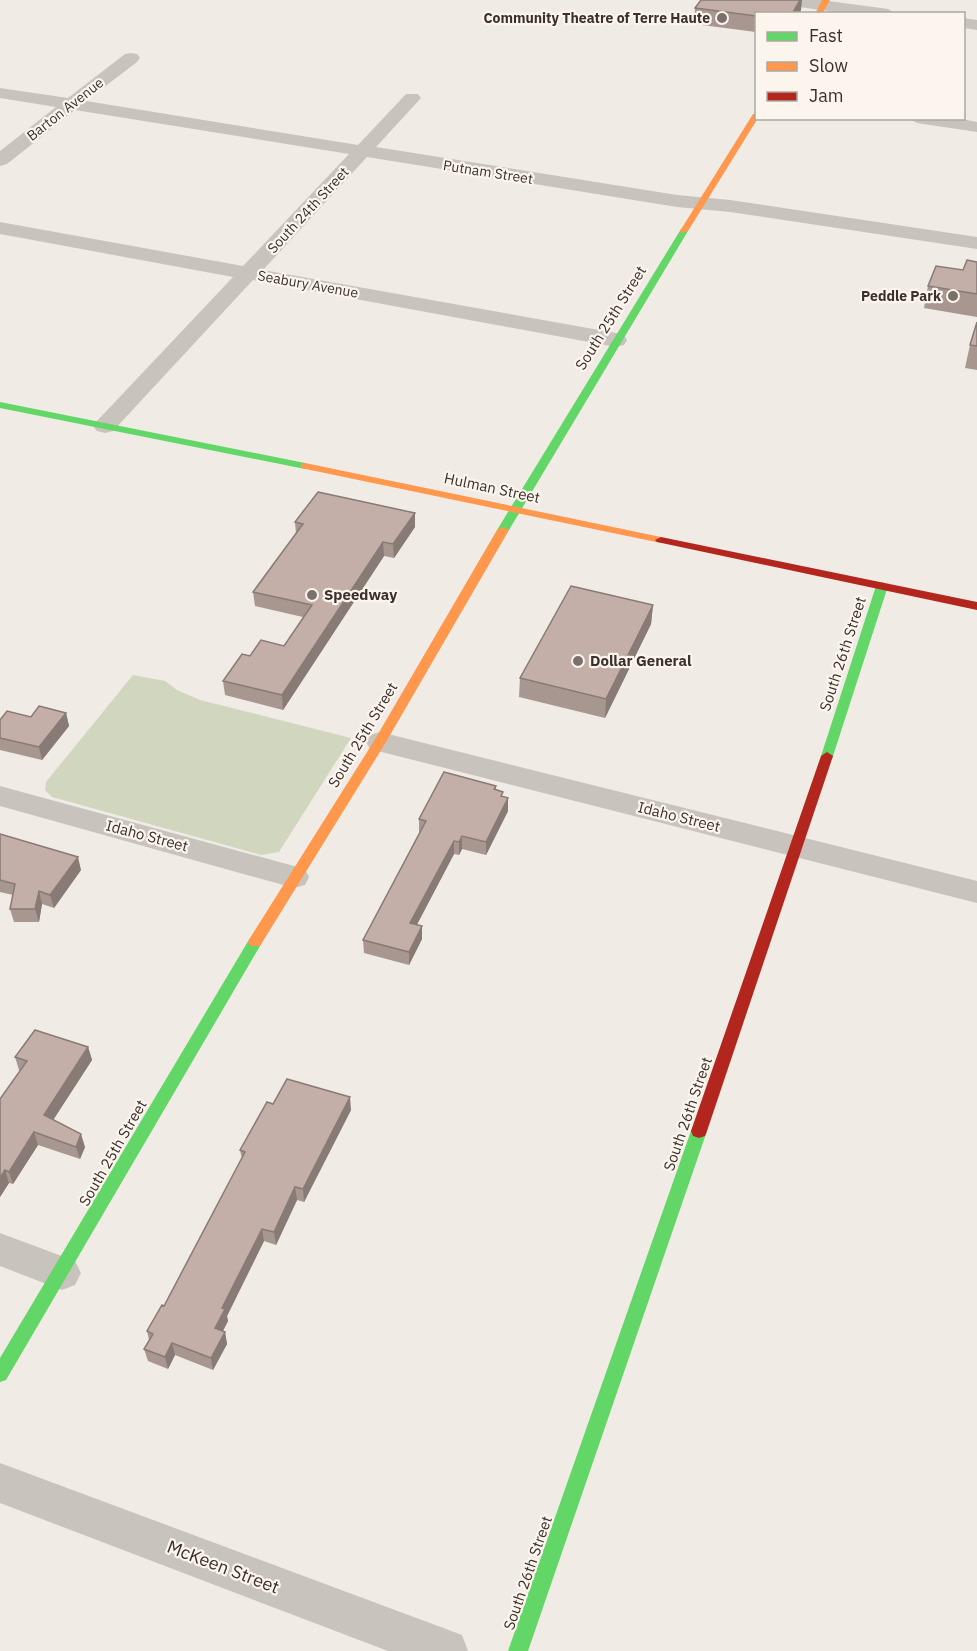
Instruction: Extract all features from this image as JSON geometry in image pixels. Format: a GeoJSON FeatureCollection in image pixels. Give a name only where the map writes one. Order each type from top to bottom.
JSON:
{"type":"FeatureCollection","features":[{"type":"Feature","properties":{"kind":"street"},"geometry":{"type":"LineString","coordinates":[[785,0],[872,12]]}},
{"type":"Feature","properties":{"kind":"street","name":"Barton Avenue"},"geometry":{"type":"LineString","coordinates":[[0,160],[130,58]]}},
{"type":"Feature","properties":{"kind":"street","name":"Putnam Street"},"geometry":{"type":"LineString","coordinates":[[0,93],[701,204],[730,206],[977,243]]}},
{"type":"Feature","properties":{"kind":"street","name":"South 24th Street"},"geometry":{"type":"LineString","coordinates":[[105,426],[412,98]]}},
{"type":"Feature","properties":{"kind":"street","name":"South 25th Street"},"geometry":{"type":"LineString","coordinates":[[0,1374],[62,1273],[294,877],[380,742],[514,510],[616,340],[755,118]]}},
{"type":"Feature","properties":{"kind":"street"},"geometry":{"type":"LineString","coordinates":[[930,120],[977,127]]}},
{"type":"Feature","properties":{"kind":"street","name":"Seabury Avenue"},"geometry":{"type":"LineString","coordinates":[[0,228],[616,340]]}},
{"type":"Feature","properties":{"kind":"street","name":"Hulman Street"},"geometry":{"type":"LineString","coordinates":[[0,405],[977,606]]}},
{"type":"Feature","properties":{"kind":"street","name":"South 26th Street"},"geometry":{"type":"LineString","coordinates":[[518,1651],[798,847],[882,586]]}},
{"type":"Feature","properties":{"kind":"street","name":"Idaho Street"},"geometry":{"type":"LineString","coordinates":[[380,742],[977,892]]}},
{"type":"Feature","properties":{"kind":"street","name":"Idaho Street"},"geometry":{"type":"LineString","coordinates":[[0,796],[294,877]]}},
{"type":"Feature","properties":{"kind":"street"},"geometry":{"type":"LineString","coordinates":[[0,1249],[62,1273]]}},
{"type":"Feature","properties":{"kind":"street","name":"McKeen Street"},"geometry":{"type":"LineString","coordinates":[[0,1483],[446,1651]]}},
{"type":"Feature","properties":{"kind":"green space"},"geometry":{"type":"Polygon","coordinates":[[[133,675],[165,681],[177,690],[200,700],[351,738],[279,852],[261,855],[52,797],[45,790],[46,782],[133,675]]]}},
{"type":"Feature","properties":{"kind":"building"},"geometry":{"type":"Polygon","coordinates":[[[701,0],[800,0],[793,12],[755,12],[755,16],[695,8],[701,0]]]}},
{"type":"Feature","properties":{"kind":"building"},"geometry":{"type":"Polygon","coordinates":[[[967,260],[977,262],[977,294],[928,286],[936,266],[963,270],[967,260]]]}},
{"type":"Feature","properties":{"kind":"building"},"geometry":{"type":"Polygon","coordinates":[[[977,322],[977,346],[970,345],[977,322]]]}},
{"type":"Feature","properties":{"kind":"building"},"geometry":{"type":"Polygon","coordinates":[[[318,492],[415,513],[393,544],[383,542],[282,695],[223,681],[242,654],[250,656],[261,640],[284,646],[312,605],[253,592],[303,524],[295,522],[318,492]]]}},
{"type":"Feature","properties":{"kind":"building"},"geometry":{"type":"Polygon","coordinates":[[[571,586],[653,605],[606,699],[520,678],[571,586]]]}},
{"type":"Feature","properties":{"kind":"building"},"geometry":{"type":"Polygon","coordinates":[[[39,706],[66,713],[39,747],[0,738],[0,720],[7,711],[31,717],[39,706]]]}},
{"type":"Feature","properties":{"kind":"building"},"geometry":{"type":"Polygon","coordinates":[[[444,772],[496,786],[494,789],[503,792],[501,796],[508,798],[486,842],[462,836],[459,842],[454,841],[410,923],[422,926],[409,952],[363,940],[426,821],[419,819],[444,772]]]}},
{"type":"Feature","properties":{"kind":"building"},"geometry":{"type":"Polygon","coordinates":[[[0,834],[78,857],[50,895],[39,891],[35,909],[10,909],[15,884],[0,880],[0,834]]]}},
{"type":"Feature","properties":{"kind":"building"},"geometry":{"type":"Polygon","coordinates":[[[35,1030],[88,1047],[44,1115],[81,1134],[76,1147],[34,1132],[9,1172],[5,1170],[0,1178],[0,1099],[27,1061],[15,1057],[35,1030]]]}},
{"type":"Feature","properties":{"kind":"building"},"geometry":{"type":"Polygon","coordinates":[[[287,1079],[350,1097],[303,1189],[295,1187],[274,1232],[262,1229],[222,1308],[225,1309],[215,1328],[225,1332],[211,1358],[172,1343],[165,1357],[144,1349],[153,1334],[147,1331],[162,1305],[164,1306],[245,1152],[240,1150],[267,1102],[273,1104],[287,1079]]]}},
{"type":"Feature","properties":{"kind":"traffic: fast"},"geometry":{"type":"LineString","coordinates":[[503,530],[684,231]]}},
{"type":"Feature","properties":{"kind":"traffic: fast"},"geometry":{"type":"LineString","coordinates":[[0,405],[305,466]]}},
{"type":"Feature","properties":{"kind":"traffic: fast"},"geometry":{"type":"LineString","coordinates":[[827,756],[882,586]]}},
{"type":"Feature","properties":{"kind":"traffic: fast"},"geometry":{"type":"LineString","coordinates":[[0,1374],[255,942]]}},
{"type":"Feature","properties":{"kind":"traffic: fast"},"geometry":{"type":"LineString","coordinates":[[518,1651],[699,1131]]}},
{"type":"Feature","properties":{"kind":"traffic: slow"},"geometry":{"type":"LineString","coordinates":[[819,12],[826,0]]}},
{"type":"Feature","properties":{"kind":"traffic: slow"},"geometry":{"type":"LineString","coordinates":[[684,231],[755,118]]}},
{"type":"Feature","properties":{"kind":"traffic: slow"},"geometry":{"type":"LineString","coordinates":[[305,466],[661,540]]}},
{"type":"Feature","properties":{"kind":"traffic: slow"},"geometry":{"type":"LineString","coordinates":[[255,942],[380,742],[503,530]]}},
{"type":"Feature","properties":{"kind":"traffic: jam"},"geometry":{"type":"LineString","coordinates":[[661,540],[977,606]]}},
{"type":"Feature","properties":{"kind":"traffic: jam"},"geometry":{"type":"LineString","coordinates":[[699,1131],[827,756]]}},
{"type":"Feature","properties":{"kind":"place","name":"Community Theatre of Terre Haute"},"geometry":{"type":"Point","coordinates":[722,18]}},
{"type":"Feature","properties":{"kind":"place","name":"Peddle Park"},"geometry":{"type":"Point","coordinates":[953,296]}},
{"type":"Feature","properties":{"kind":"place","name":"Speedway"},"geometry":{"type":"Point","coordinates":[312,595]}},
{"type":"Feature","properties":{"kind":"place","name":"Dollar General"},"geometry":{"type":"Point","coordinates":[578,661]}}]}
